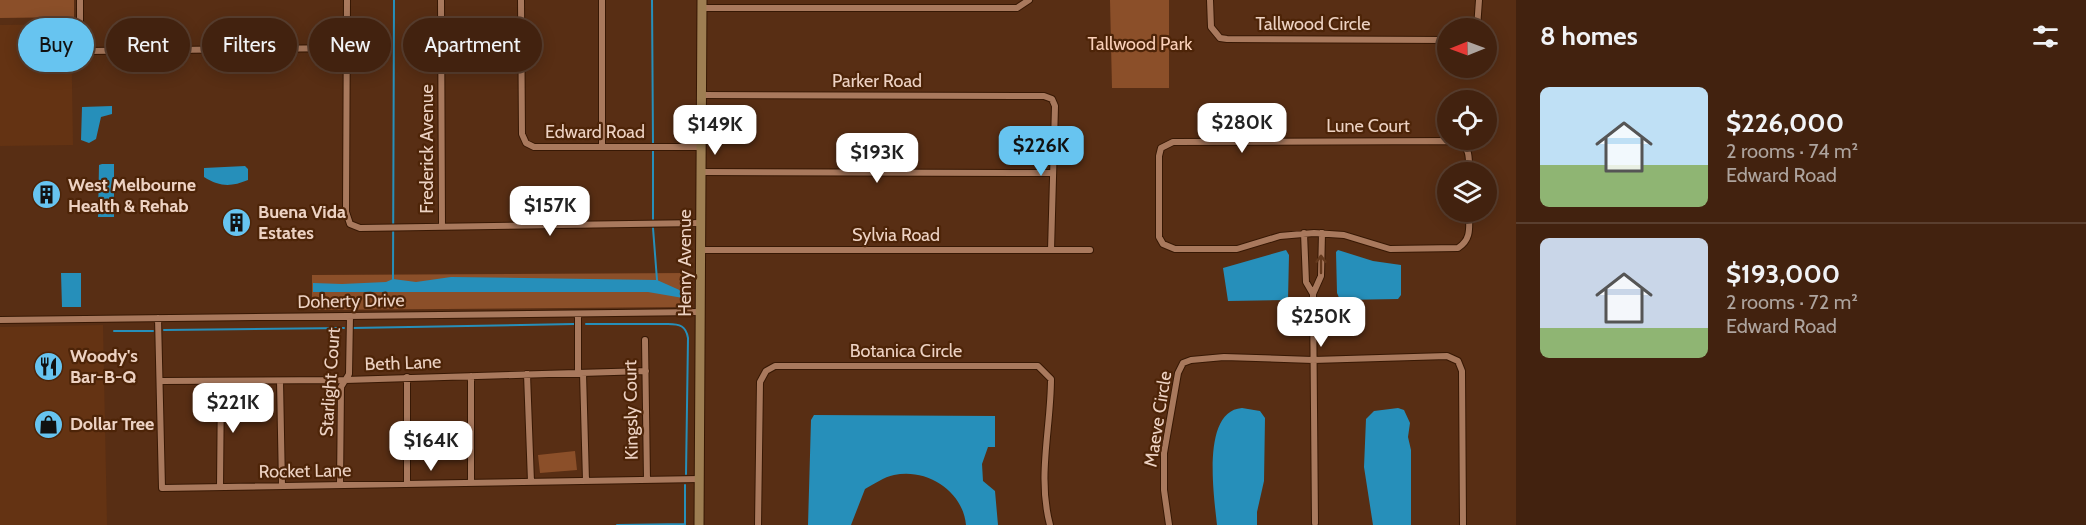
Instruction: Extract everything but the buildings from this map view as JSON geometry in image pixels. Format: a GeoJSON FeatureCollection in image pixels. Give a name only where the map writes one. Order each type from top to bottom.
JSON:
{"type":"FeatureCollection","features":[{"type":"Feature","properties":{"kind":"street"},"geometry":{"type":"LineString","coordinates":[[80,0],[80,43],[83,49],[88,51],[309,48]]}},
{"type":"Feature","properties":{"kind":"street"},"geometry":{"type":"LineString","coordinates":[[347,0],[347,18]]}},
{"type":"Feature","properties":{"kind":"street","name":"Frederick Avenue"},"geometry":{"type":"LineString","coordinates":[[441,0],[442,226]]}},
{"type":"Feature","properties":{"kind":"street","name":"Edward Road"},"geometry":{"type":"LineString","coordinates":[[521,0],[522,134],[526,143],[534,147],[701,147]]}},
{"type":"Feature","properties":{"kind":"street"},"geometry":{"type":"LineString","coordinates":[[602,0],[602,147]]}},
{"type":"Feature","properties":{"kind":"street"},"geometry":{"type":"LineString","coordinates":[[702,4],[1017,8],[1029,0]]}},
{"type":"Feature","properties":{"kind":"street","name":"Tallwood Circle"},"geometry":{"type":"LineString","coordinates":[[1210,0],[1211,27],[1220,38],[1437,40]]}},
{"type":"Feature","properties":{"kind":"street"},"geometry":{"type":"LineString","coordinates":[[1478,18],[1479,0]]}},
{"type":"Feature","properties":{"kind":"street","name":"Henry Avenue"},"geometry":{"type":"LineString","coordinates":[[699,525],[702,4]]}},
{"type":"Feature","properties":{"kind":"street"},"geometry":{"type":"LineString","coordinates":[[347,72],[346,212],[350,224],[360,228],[701,223]]}},
{"type":"Feature","properties":{"kind":"street","name":"Parker Road"},"geometry":{"type":"LineString","coordinates":[[702,95],[1044,96],[1052,99],[1055,106],[1053,173]]}},
{"type":"Feature","properties":{"kind":"street","name":"Lune Court"},"geometry":{"type":"LineString","coordinates":[[1468,162],[1467,148],[1462,143],[1454,141],[1173,142],[1161,148],[1159,156],[1159,237],[1168,247],[1237,249],[1280,236],[1322,233],[1344,236],[1390,249],[1458,248],[1466,243],[1469,236],[1469,222]]}},
{"type":"Feature","properties":{"kind":"street"},"geometry":{"type":"LineString","coordinates":[[701,172],[1053,173],[1052,250]]}},
{"type":"Feature","properties":{"kind":"street"},"geometry":{"type":"LineString","coordinates":[[1304,233],[1306,282],[1313,294]]}},
{"type":"Feature","properties":{"kind":"street"},"geometry":{"type":"LineString","coordinates":[[1315,523],[1313,294],[1321,276],[1322,233]]}},
{"type":"Feature","properties":{"kind":"street","name":"Sylvia Road"},"geometry":{"type":"LineString","coordinates":[[702,250],[1090,250]]}},
{"type":"Feature","properties":{"kind":"street","name":"Doherty Drive"},"geometry":{"type":"LineString","coordinates":[[0,320],[702,312]]}},
{"type":"Feature","properties":{"kind":"street"},"geometry":{"type":"LineString","coordinates":[[578,314],[586,481]]}},
{"type":"Feature","properties":{"kind":"street","name":"Starlight Court"},"geometry":{"type":"LineString","coordinates":[[340,485],[341,387],[349,374],[350,316]]}},
{"type":"Feature","properties":{"kind":"street"},"geometry":{"type":"LineString","coordinates":[[158,318],[161,381]]}},
{"type":"Feature","properties":{"kind":"street","name":"Kingsly Court"},"geometry":{"type":"LineString","coordinates":[[645,340],[647,480]]}},
{"type":"Feature","properties":{"kind":"street","name":"Maeve Circle"},"geometry":{"type":"LineString","coordinates":[[1169,525],[1164,490],[1164,453],[1178,373],[1183,363],[1191,360],[1224,357],[1313,360],[1447,356],[1458,361],[1462,371],[1463,525]]}},
{"type":"Feature","properties":{"kind":"street","name":"Botanica Circle"},"geometry":{"type":"LineString","coordinates":[[758,525],[760,382],[766,371],[775,366],[1038,366],[1051,379],[1051,413],[1045,442],[1044,480],[1050,525]]}},
{"type":"Feature","properties":{"kind":"street","name":"Beth Lane"},"geometry":{"type":"LineString","coordinates":[[161,381],[345,380],[646,371]]}},
{"type":"Feature","properties":{"kind":"street"},"geometry":{"type":"LineString","coordinates":[[527,374],[531,482]]}},
{"type":"Feature","properties":{"kind":"street"},"geometry":{"type":"LineString","coordinates":[[471,375],[471,483]]}},
{"type":"Feature","properties":{"kind":"street"},"geometry":{"type":"LineString","coordinates":[[407,377],[408,484]]}},
{"type":"Feature","properties":{"kind":"street","name":"Rocket Lane"},"geometry":{"type":"LineString","coordinates":[[161,381],[162,488],[700,479]]}},
{"type":"Feature","properties":{"kind":"street"},"geometry":{"type":"LineString","coordinates":[[220,487],[221,381]]}},
{"type":"Feature","properties":{"kind":"street"},"geometry":{"type":"LineString","coordinates":[[280,381],[282,486]]}},
{"type":"Feature","properties":{"kind":"shaded area"},"geometry":{"type":"Polygon","coordinates":[[[0,25],[18,25],[18,72],[72,72],[73,145],[0,146],[0,25]]]}},
{"type":"Feature","properties":{"kind":"shaded area"},"geometry":{"type":"Polygon","coordinates":[[[103,325],[107,525],[0,525],[0,327],[103,325]]]}},
{"type":"Feature","properties":{"kind":"green space"},"geometry":{"type":"Polygon","coordinates":[[[0,0],[74,0],[74,17],[0,18],[0,0]]]}},
{"type":"Feature","properties":{"kind":"green space","name":"Tallwood Park"},"geometry":{"type":"Polygon","coordinates":[[[1110,0],[1169,0],[1169,88],[1112,88],[1110,0]]]}},
{"type":"Feature","properties":{"kind":"green space"},"geometry":{"type":"Polygon","coordinates":[[[688,273],[688,307],[312,310],[312,275],[688,273]]]}},
{"type":"Feature","properties":{"kind":"green space"},"geometry":{"type":"Polygon","coordinates":[[[575,451],[577,470],[540,473],[538,455],[575,451]]]}},
{"type":"Feature","properties":{"kind":"water"},"geometry":{"type":"Polygon","coordinates":[[[112,106],[112,114],[101,117],[96,139],[89,143],[81,140],[82,107],[112,106]]]}},
{"type":"Feature","properties":{"kind":"water"},"geometry":{"type":"Polygon","coordinates":[[[114,164],[114,217],[98,217],[99,165],[114,164]]]}},
{"type":"Feature","properties":{"kind":"water"},"geometry":{"type":"Polygon","coordinates":[[[245,166],[248,169],[248,180],[236,184],[215,183],[204,177],[204,168],[245,166]]]}},
{"type":"Feature","properties":{"kind":"water"},"geometry":{"type":"Polygon","coordinates":[[[1286,250],[1289,255],[1288,300],[1228,301],[1223,268],[1286,250]]]}},
{"type":"Feature","properties":{"kind":"water"},"geometry":{"type":"Polygon","coordinates":[[[1338,250],[1373,261],[1401,265],[1401,295],[1398,299],[1340,300],[1337,293],[1336,252],[1338,250]]]}},
{"type":"Feature","properties":{"kind":"water"},"geometry":{"type":"Polygon","coordinates":[[[61,273],[81,273],[81,307],[62,307],[61,273]]]}},
{"type":"Feature","properties":{"kind":"water"},"geometry":{"type":"Polygon","coordinates":[[[451,277],[657,280],[684,292],[683,298],[648,292],[313,292],[313,283],[386,282],[393,279],[416,282],[451,277]]]}},
{"type":"Feature","properties":{"kind":"water"},"geometry":{"type":"Polygon","coordinates":[[[1242,408],[1260,411],[1265,418],[1264,481],[1257,512],[1257,525],[1217,525],[1213,476],[1215,439],[1220,423],[1229,413],[1242,408]]]}},
{"type":"Feature","properties":{"kind":"water"},"geometry":{"type":"Polygon","coordinates":[[[1398,408],[1404,410],[1410,423],[1408,437],[1411,450],[1411,525],[1373,525],[1364,467],[1366,419],[1374,411],[1398,408]]]}},
{"type":"Feature","properties":{"kind":"water"},"geometry":{"type":"Polygon","coordinates":[[[814,415],[995,416],[995,447],[988,447],[982,464],[983,481],[995,491],[998,525],[966,525],[958,502],[951,492],[930,479],[906,474],[887,477],[865,489],[851,525],[808,525],[811,420],[814,415]]]}},
{"type":"Feature","properties":{"kind":"waterway"},"geometry":{"type":"LineString","coordinates":[[393,279],[394,0]]}},
{"type":"Feature","properties":{"kind":"waterway"},"geometry":{"type":"LineString","coordinates":[[652,0],[653,143]]}},
{"type":"Feature","properties":{"kind":"waterway"},"geometry":{"type":"LineString","coordinates":[[653,151],[653,219]]}},
{"type":"Feature","properties":{"kind":"waterway"},"geometry":{"type":"LineString","coordinates":[[653,228],[657,280]]}},
{"type":"Feature","properties":{"kind":"waterway"},"geometry":{"type":"LineString","coordinates":[[352,328],[574,324]]}},
{"type":"Feature","properties":{"kind":"waterway"},"geometry":{"type":"LineString","coordinates":[[586,324],[672,324],[682,326],[686,331],[688,338],[686,474]]}},
{"type":"Feature","properties":{"kind":"waterway"},"geometry":{"type":"LineString","coordinates":[[164,330],[344,328]]}},
{"type":"Feature","properties":{"kind":"waterway"},"geometry":{"type":"LineString","coordinates":[[114,331],[153,331]]}},
{"type":"Feature","properties":{"kind":"waterway"},"geometry":{"type":"LineString","coordinates":[[685,485],[685,525]]}},
{"type":"Feature","properties":{"kind":"waterway"},"geometry":{"type":"LineString","coordinates":[[617,525],[685,524]]}},
{"type":"Feature","properties":{"kind":"place","name":"West Melbourne Health & Rehab"},"geometry":{"type":"Point","coordinates":[47,195]}},
{"type":"Feature","properties":{"kind":"place","name":"Buena Vida Estates"},"geometry":{"type":"Point","coordinates":[237,222]}},
{"type":"Feature","properties":{"kind":"place","name":"Woody's Bar-B-Q"},"geometry":{"type":"Point","coordinates":[49,366]}},
{"type":"Feature","properties":{"kind":"place","name":"Dollar Tree"},"geometry":{"type":"Point","coordinates":[49,424]}}]}
